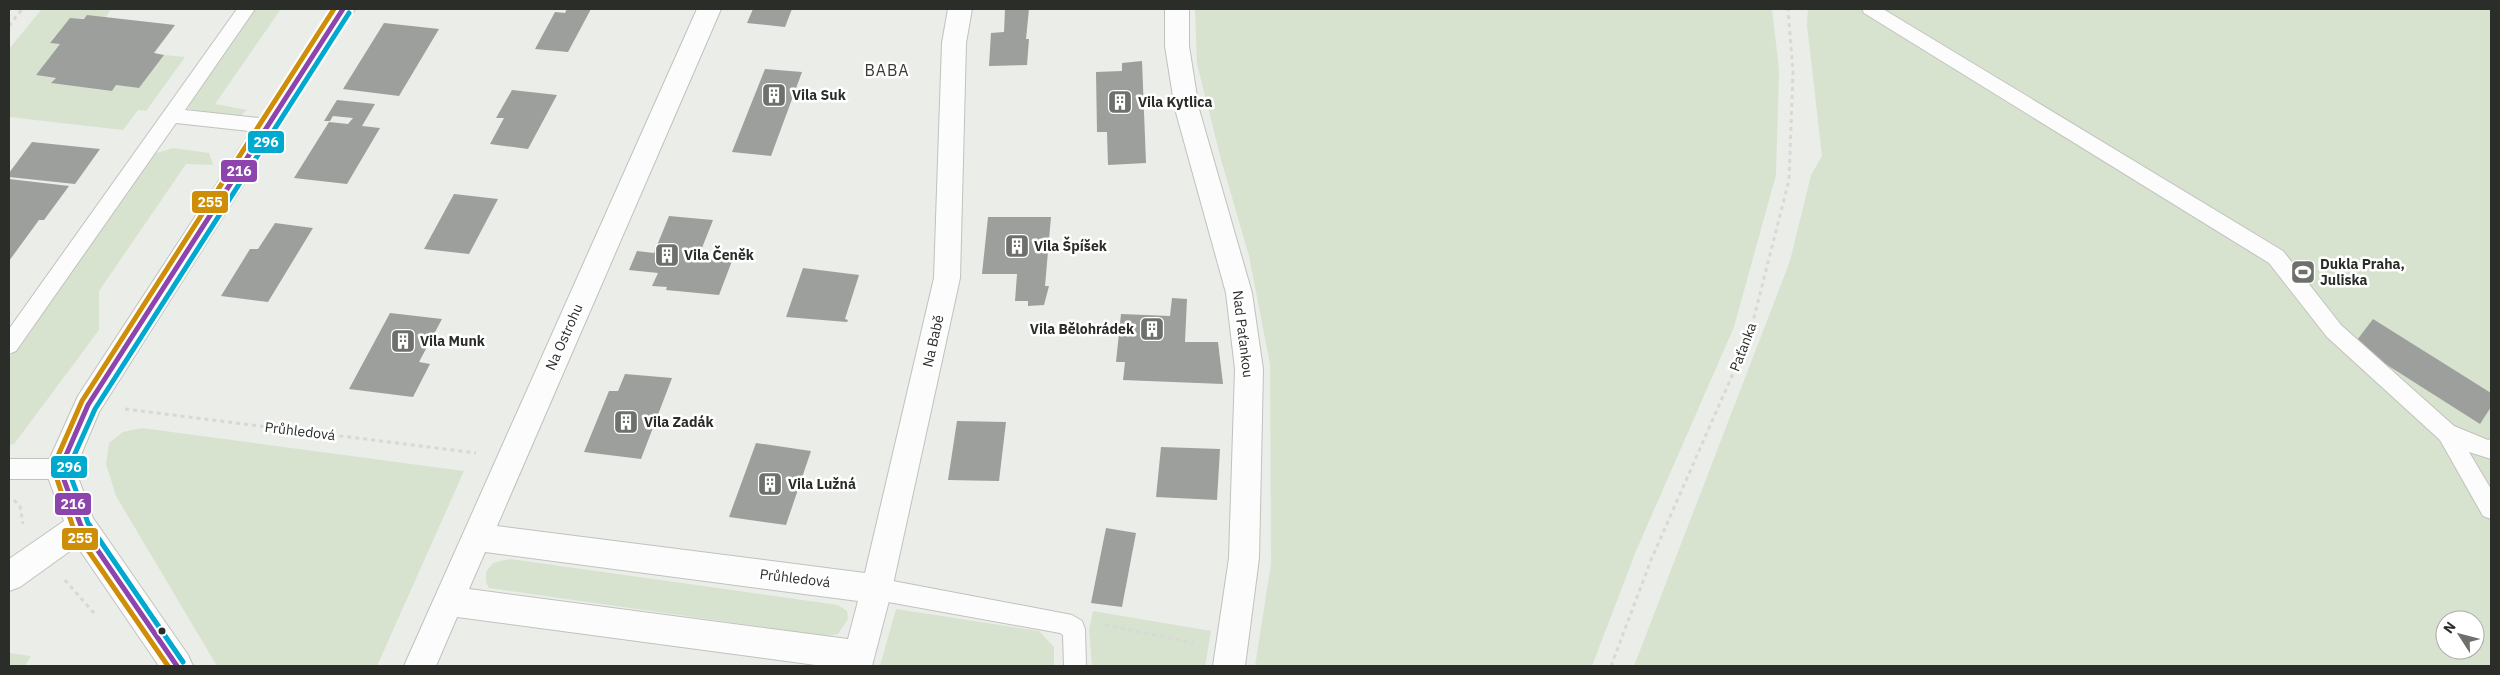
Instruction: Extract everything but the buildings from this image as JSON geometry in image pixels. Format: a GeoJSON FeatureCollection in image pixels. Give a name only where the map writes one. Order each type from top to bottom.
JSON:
{"type":"FeatureCollection","features":[{"type":"Feature","properties":{"kind":"street"},"geometry":{"type":"LineString","coordinates":[[177,666],[81,526],[60,469],[88,405],[343,9]]}},
{"type":"Feature","properties":{"kind":"street","name":"Na Ostrohu"},"geometry":{"type":"LineString","coordinates":[[420,666],[710,9]]}},
{"type":"Feature","properties":{"kind":"street","name":"Na Babě"},"geometry":{"type":"LineString","coordinates":[[858,661],[877,589],[947,278],[954,43],[960,9]]}},
{"type":"Feature","properties":{"kind":"street","name":"Nad Paťankou"},"geometry":{"type":"LineString","coordinates":[[1177,9],[1177,46],[1187,109],[1239,293],[1249,369],[1244,558],[1231,658]]}},
{"type":"Feature","properties":{"kind":"street"},"geometry":{"type":"LineString","coordinates":[[9,577],[81,526]]}},
{"type":"Feature","properties":{"kind":"street","name":"Průhledová"},"geometry":{"type":"LineString","coordinates":[[476,537],[877,589]]}},
{"type":"Feature","properties":{"kind":"street"},"geometry":{"type":"LineString","coordinates":[[449,601],[858,661]]}},
{"type":"Feature","properties":{"kind":"lane"},"geometry":{"type":"LineString","coordinates":[[9,345],[246,9]]}},
{"type":"Feature","properties":{"kind":"lane"},"geometry":{"type":"LineString","coordinates":[[1870,9],[2276,257],[2334,331],[2447,433],[2491,509]]}},
{"type":"Feature","properties":{"kind":"lane"},"geometry":{"type":"LineString","coordinates":[[171,115],[268,126]]}},
{"type":"Feature","properties":{"kind":"lane"},"geometry":{"type":"LineString","coordinates":[[2447,433],[2489,450],[2491,448]]}},
{"type":"Feature","properties":{"kind":"lane"},"geometry":{"type":"LineString","coordinates":[[9,469],[60,469]]}},
{"type":"Feature","properties":{"kind":"lane","name":"Průhledová"},"geometry":{"type":"LineString","coordinates":[[877,589],[1064,623],[1074,629],[1075,666]]}},
{"type":"Feature","properties":{"kind":"path"},"geometry":{"type":"LineString","coordinates":[[9,26],[22,9]]}},
{"type":"Feature","properties":{"kind":"path","name":"Paťanka"},"geometry":{"type":"LineString","coordinates":[[1610,666],[1651,560],[1749,337],[1789,180],[1793,72],[1788,9]]}},
{"type":"Feature","properties":{"kind":"path","name":"Průhledová"},"geometry":{"type":"LineString","coordinates":[[88,405],[512,457]]}},
{"type":"Feature","properties":{"kind":"path"},"geometry":{"type":"LineString","coordinates":[[9,496],[20,506],[24,534]]}},
{"type":"Feature","properties":{"kind":"path"},"geometry":{"type":"LineString","coordinates":[[57,584],[65,580],[98,618]]}},
{"type":"Feature","properties":{"kind":"path"},"geometry":{"type":"LineString","coordinates":[[1141,634],[1231,658]]}},
{"type":"Feature","properties":{"kind":"green space"},"geometry":{"type":"Polygon","coordinates":[[[42,9],[111,9],[105,18],[70,18],[50,42],[60,44],[36,75],[56,78],[52,83],[112,91],[116,85],[139,88],[164,55],[185,57],[146,111],[138,110],[123,130],[9,117],[9,49],[42,9]]]}},
{"type":"Feature","properties":{"kind":"green space"},"geometry":{"type":"Polygon","coordinates":[[[255,9],[281,9],[215,104],[247,110],[239,117],[207,115],[185,107],[255,9]]]}},
{"type":"Feature","properties":{"kind":"green space"},"geometry":{"type":"Polygon","coordinates":[[[1195,9],[1772,9],[1779,70],[1776,175],[1734,327],[1636,551],[1592,666],[1255,666],[1271,564],[1270,364],[1249,256],[1222,163],[1197,64],[1195,9]]]}},
{"type":"Feature","properties":{"kind":"green space"},"geometry":{"type":"Polygon","coordinates":[[[1808,9],[2491,9],[2491,666],[1634,666],[1790,261],[1811,175],[1822,156],[1807,25],[1808,9]]]}},
{"type":"Feature","properties":{"kind":"green space"},"geometry":{"type":"Polygon","coordinates":[[[173,148],[209,153],[213,165],[186,164],[99,291],[99,330],[14,444],[9,445],[9,358],[150,155],[173,148]]]}},
{"type":"Feature","properties":{"kind":"green space"},"geometry":{"type":"Polygon","coordinates":[[[142,428],[464,471],[377,666],[217,666],[116,496],[106,464],[109,443],[123,432],[142,428]]]}},
{"type":"Feature","properties":{"kind":"green space"},"geometry":{"type":"Polygon","coordinates":[[[510,559],[838,605],[847,611],[848,619],[838,634],[827,636],[489,588],[486,582],[486,572],[493,563],[510,559]]]}},
{"type":"Feature","properties":{"kind":"green space"},"geometry":{"type":"Polygon","coordinates":[[[896,609],[1039,631],[1054,647],[1054,666],[880,666],[896,609]]]}},
{"type":"Feature","properties":{"kind":"green space"},"geometry":{"type":"Polygon","coordinates":[[[1093,611],[1211,631],[1205,666],[1092,666],[1089,629],[1093,611]]]}},
{"type":"Feature","properties":{"kind":"green space"},"geometry":{"type":"Polygon","coordinates":[[[9,653],[31,656],[25,666],[9,666],[9,653]]]}},
{"type":"Feature","properties":{"kind":"transit line","name":"255"},"geometry":{"type":"LineString","coordinates":[[168,666],[74,530],[53,467],[82,401],[334,9]]}},
{"type":"Feature","properties":{"kind":"transit line","name":"216"},"geometry":{"type":"LineString","coordinates":[[177,666],[81,526],[60,469],[88,405],[343,9]]}},
{"type":"Feature","properties":{"kind":"transit line","name":"296"},"geometry":{"type":"LineString","coordinates":[[183,662],[88,523],[68,469],[95,409],[349,13]]}},
{"type":"Feature","properties":{"kind":"place","name":"Vila Suk"},"geometry":{"type":"Point","coordinates":[774,95]}},
{"type":"Feature","properties":{"kind":"place","name":"Vila Kytlica"},"geometry":{"type":"Point","coordinates":[1120,102]}},
{"type":"Feature","properties":{"kind":"place","name":"Vila Špíšek"},"geometry":{"type":"Point","coordinates":[1017,246]}},
{"type":"Feature","properties":{"kind":"place","name":"Vila Čeněk"},"geometry":{"type":"Point","coordinates":[667,255]}},
{"type":"Feature","properties":{"kind":"place","name":"Dukla Praha, Juliska"},"geometry":{"type":"Point","coordinates":[2303,272]}},
{"type":"Feature","properties":{"kind":"place","name":"Vila Bělohrádek"},"geometry":{"type":"Point","coordinates":[1152,329]}},
{"type":"Feature","properties":{"kind":"place","name":"Vila Munk"},"geometry":{"type":"Point","coordinates":[403,341]}},
{"type":"Feature","properties":{"kind":"place","name":"Vila Zadák"},"geometry":{"type":"Point","coordinates":[626,422]}},
{"type":"Feature","properties":{"kind":"place","name":"Vila Lužná"},"geometry":{"type":"Point","coordinates":[770,484]}},
{"type":"Feature","properties":{"kind":"district","name":"BABA"},"geometry":{"type":"Point","coordinates":[887,70]}}]}
